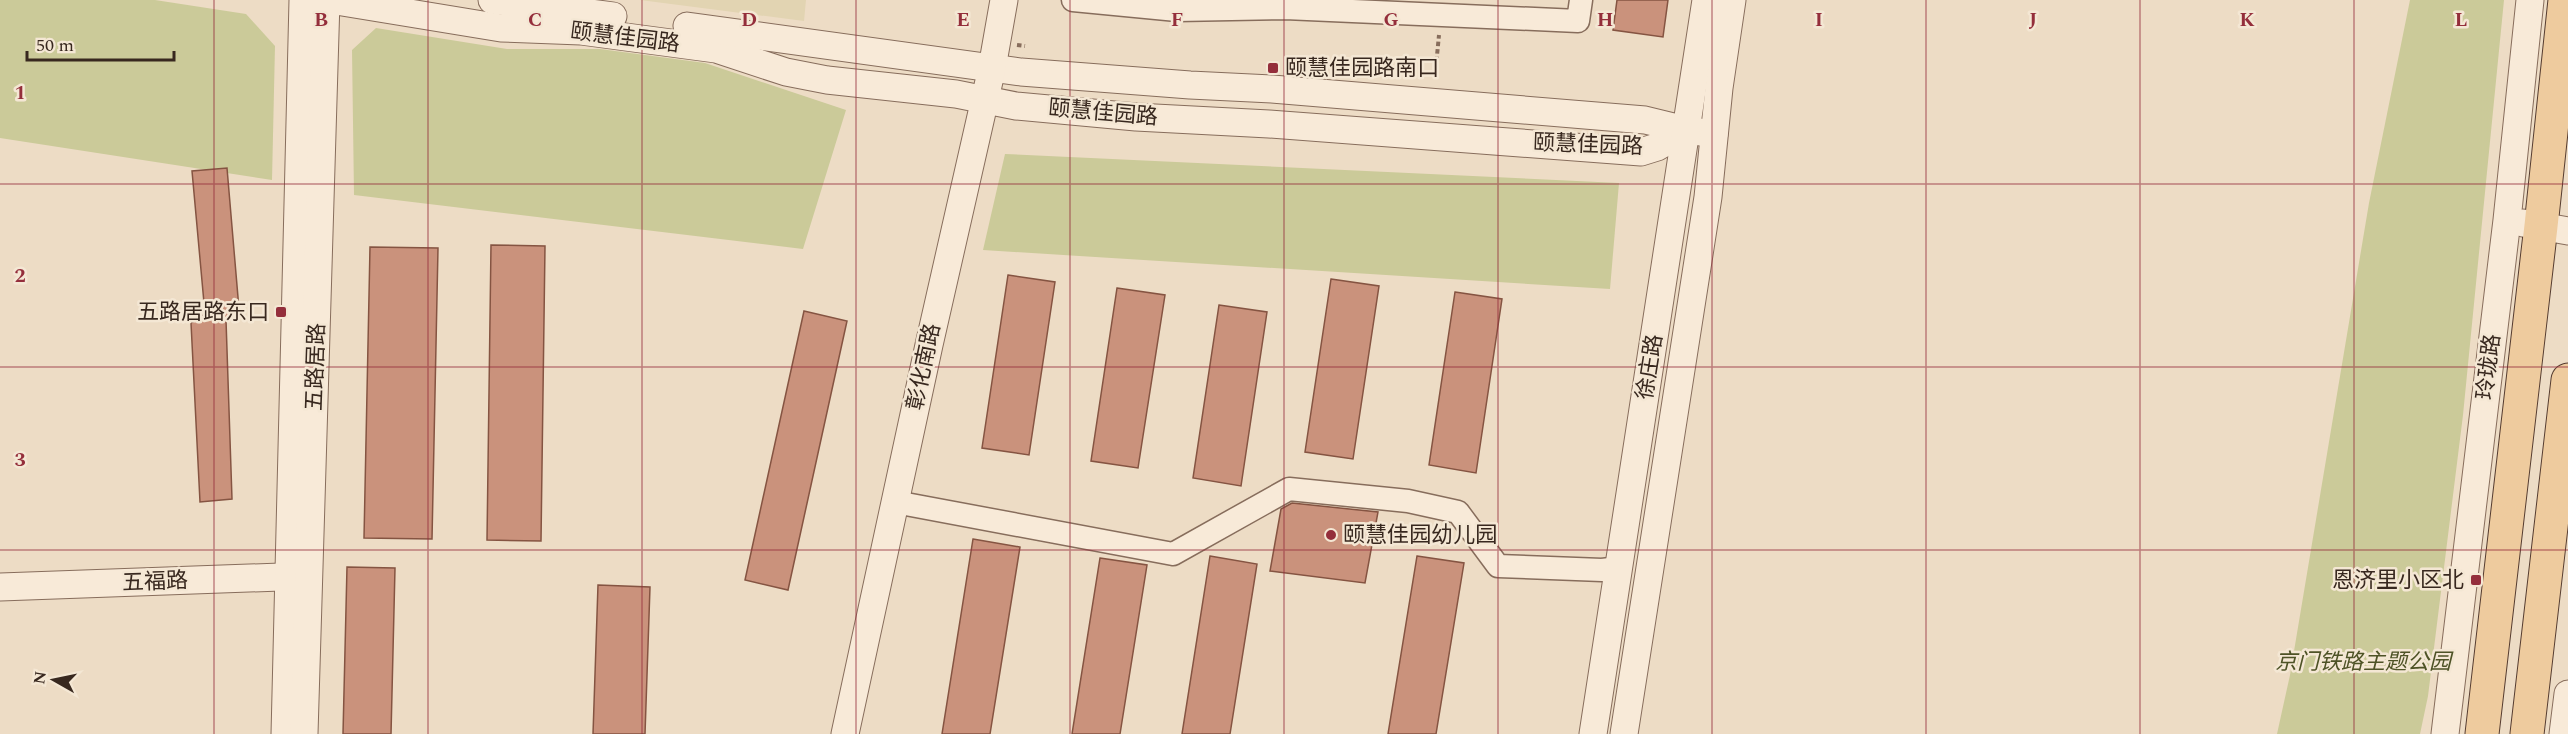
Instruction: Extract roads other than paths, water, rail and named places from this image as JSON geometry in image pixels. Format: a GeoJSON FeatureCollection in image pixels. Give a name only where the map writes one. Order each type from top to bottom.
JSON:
{"type":"FeatureCollection","features":[{"type":"Feature","properties":{"kind":"main road","name":"玲珑路"},"geometry":{"type":"LineString","coordinates":[[2482,734],[2554,228],[2565,0]]}},
{"type":"Feature","properties":{"kind":"main road"},"geometry":{"type":"LineString","coordinates":[[2527,734],[2568,380]]}},
{"type":"Feature","properties":{"kind":"street","name":"五路居路"},"geometry":{"type":"LineString","coordinates":[[303,0],[300,577],[304,734]]}},
{"type":"Feature","properties":{"kind":"street","name":"五路居路"},"geometry":{"type":"LineString","coordinates":[[285,734],[300,577],[328,0]]}},
{"type":"Feature","properties":{"kind":"street","name":"颐慧佳园路"},"geometry":{"type":"LineString","coordinates":[[328,0],[501,28],[581,31],[716,49],[786,72],[827,80],[956,94],[1016,106],[1125,116],[1269,124],[1641,152],[1657,147],[1686,130]]}},
{"type":"Feature","properties":{"kind":"street","name":"颐慧佳园路"},"geometry":{"type":"LineString","coordinates":[[492,0],[992,68],[1634,119],[1686,130]]}},
{"type":"Feature","properties":{"kind":"street","name":"彰化南路"},"geometry":{"type":"LineString","coordinates":[[845,734],[992,68],[1004,0]]}},
{"type":"Feature","properties":{"kind":"street"},"geometry":{"type":"LineString","coordinates":[[1073,0],[1167,5],[1293,4],[1441,16],[1578,21],[1581,0]]}},
{"type":"Feature","properties":{"kind":"street","name":"徐庄路"},"geometry":{"type":"LineString","coordinates":[[1593,734],[1706,0]]}},
{"type":"Feature","properties":{"kind":"street","name":"徐庄路"},"geometry":{"type":"LineString","coordinates":[[1624,734],[1708,197],[1732,0]]}},
{"type":"Feature","properties":{"kind":"street","name":"玲珑路"},"geometry":{"type":"LineString","coordinates":[[2445,734],[2507,220],[2530,0]]}},
{"type":"Feature","properties":{"kind":"street"},"geometry":{"type":"LineString","coordinates":[[1686,130],[1714,134]]}},
{"type":"Feature","properties":{"kind":"street"},"geometry":{"type":"LineString","coordinates":[[2507,220],[2554,228]]}},
{"type":"Feature","properties":{"kind":"street"},"geometry":{"type":"LineString","coordinates":[[895,502],[1173,554],[1289,489],[1408,501],[1458,512],[1498,566],[1602,570],[1618,568]]}},
{"type":"Feature","properties":{"kind":"street","name":"五福路"},"geometry":{"type":"LineString","coordinates":[[0,587],[300,577]]}},
{"type":"Feature","properties":{"kind":"street"},"geometry":{"type":"LineString","coordinates":[[2563,734],[2568,694]]}},
{"type":"Feature","properties":{"kind":"place","name":"颐慧佳园路南口"},"geometry":{"type":"Point","coordinates":[1273,68]}},
{"type":"Feature","properties":{"kind":"place","name":"五路居路东口"},"geometry":{"type":"Point","coordinates":[281,312]}},
{"type":"Feature","properties":{"kind":"place","name":"颐慧佳园幼儿园"},"geometry":{"type":"Point","coordinates":[1331,535]}},
{"type":"Feature","properties":{"kind":"place","name":"恩济里小区北"},"geometry":{"type":"Point","coordinates":[2476,580]}},
{"type":"Feature","properties":{"kind":"park label","name":"京门铁路主题公园"},"geometry":{"type":"Point","coordinates":[2363,662]}}]}
